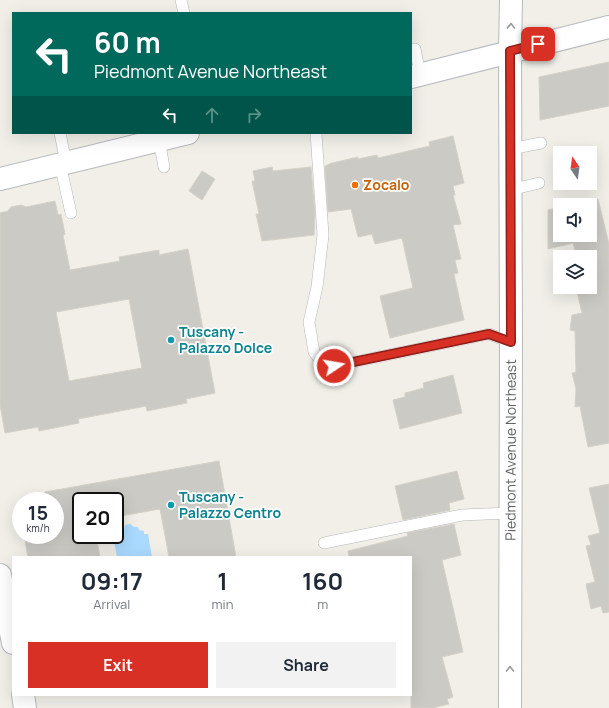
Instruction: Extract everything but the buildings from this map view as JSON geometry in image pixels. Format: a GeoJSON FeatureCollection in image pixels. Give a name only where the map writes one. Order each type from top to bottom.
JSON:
{"type":"FeatureCollection","features":[{"type":"Feature","properties":{"kind":"main road","name":"Piedmont Avenue Northeast"},"geometry":{"type":"LineString","coordinates":[[510,708],[511,0]]}},
{"type":"Feature","properties":{"kind":"main road"},"geometry":{"type":"LineString","coordinates":[[416,76],[609,27]]}},
{"type":"Feature","properties":{"kind":"main road"},"geometry":{"type":"LineString","coordinates":[[0,179],[184,134]]}},
{"type":"Feature","properties":{"kind":"main road"},"geometry":{"type":"LineString","coordinates":[[0,575],[12,638]]}},
{"type":"Feature","properties":{"kind":"main road"},"geometry":{"type":"LineString","coordinates":[[23,696],[25,708]]}},
{"type":"Feature","properties":{"kind":"lane"},"geometry":{"type":"LineString","coordinates":[[181,0],[184,12]]}},
{"type":"Feature","properties":{"kind":"lane"},"geometry":{"type":"LineString","coordinates":[[415,49],[416,76]]}},
{"type":"Feature","properties":{"kind":"lane"},"geometry":{"type":"LineString","coordinates":[[60,134],[63,164],[71,213]]}},
{"type":"Feature","properties":{"kind":"lane"},"geometry":{"type":"LineString","coordinates":[[316,134],[324,235],[317,287],[309,322],[314,352],[322,362],[334,366],[489,334],[511,342]]}},
{"type":"Feature","properties":{"kind":"lane"},"geometry":{"type":"LineString","coordinates":[[158,140],[164,167]]}},
{"type":"Feature","properties":{"kind":"lane"},"geometry":{"type":"LineString","coordinates":[[510,149],[541,143]]}},
{"type":"Feature","properties":{"kind":"lane"},"geometry":{"type":"LineString","coordinates":[[510,190],[539,183]]}},
{"type":"Feature","properties":{"kind":"lane"},"geometry":{"type":"LineString","coordinates":[[324,544],[462,515],[511,513]]}},
{"type":"Feature","properties":{"kind":"water"},"geometry":{"type":"Polygon","coordinates":[[[130,524],[134,527],[138,527],[139,530],[144,531],[144,534],[148,534],[152,556],[117,556],[115,544],[124,544],[125,525],[130,524]]]}},
{"type":"Feature","properties":{"kind":"place","name":"Zocalo"},"geometry":{"type":"Point","coordinates":[355,185]}},
{"type":"Feature","properties":{"kind":"place","name":"Tuscany - Palazzo Dolce"},"geometry":{"type":"Point","coordinates":[171,340]}},
{"type":"Feature","properties":{"kind":"place","name":"Tuscany - Palazzo Centro"},"geometry":{"type":"Point","coordinates":[171,505]}},
{"type":"Feature","properties":{"kind":"route"},"geometry":{"type":"LineString","coordinates":[[334,366],[489,334],[511,342],[510,51],[538,44]]}}]}
